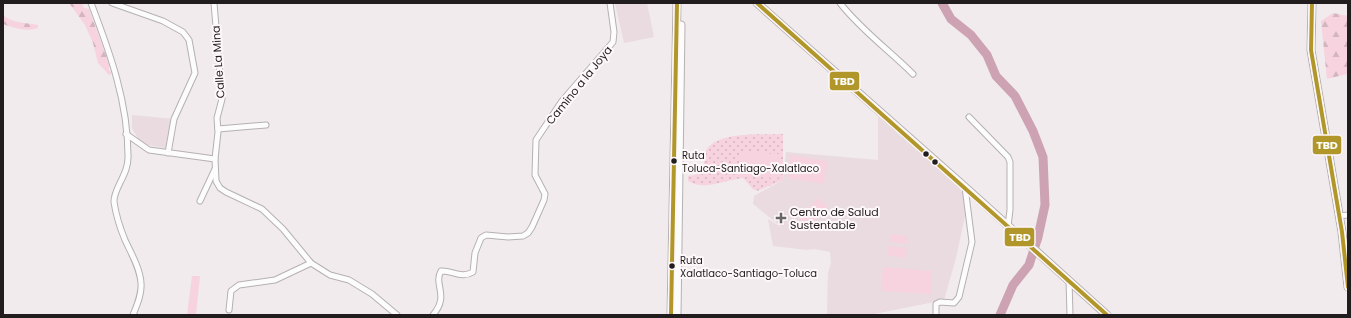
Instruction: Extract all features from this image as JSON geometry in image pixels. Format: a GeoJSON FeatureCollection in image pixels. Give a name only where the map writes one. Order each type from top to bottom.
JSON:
{"type":"FeatureCollection","features":[{"type":"Feature","properties":{"kind":"main road"},"geometry":{"type":"LineString","coordinates":[[671,315],[677,3]]}},
{"type":"Feature","properties":{"kind":"main road"},"geometry":{"type":"LineString","coordinates":[[677,315],[680,3]]}},
{"type":"Feature","properties":{"kind":"main road"},"geometry":{"type":"LineString","coordinates":[[758,3],[1107,315]]}},
{"type":"Feature","properties":{"kind":"main road"},"geometry":{"type":"LineString","coordinates":[[1312,3],[1311,50],[1346,250],[1348,287]]}},
{"type":"Feature","properties":{"kind":"street"},"geometry":{"type":"LineString","coordinates":[[91,3],[121,88],[128,166],[114,200],[119,224],[136,263],[141,282],[139,300],[133,315]]}},
{"type":"Feature","properties":{"kind":"street"},"geometry":{"type":"LineString","coordinates":[[112,3],[163,21],[183,32],[189,40],[195,73],[174,119],[168,153]]}},
{"type":"Feature","properties":{"kind":"street","name":"Calle La Mina"},"geometry":{"type":"LineString","coordinates":[[214,3],[222,94],[221,107],[217,118],[218,129],[215,159],[216,181],[220,188],[262,209],[283,229],[311,263]]}},
{"type":"Feature","properties":{"kind":"street","name":"Camino a la Joya"},"geometry":{"type":"LineString","coordinates":[[433,315],[442,300],[439,277],[441,271],[462,275],[469,274],[473,272],[475,253],[480,238],[486,236],[523,236],[528,233],[532,227],[544,200],[545,194],[535,175],[536,140],[562,101],[612,42],[614,32],[610,3]]}},
{"type":"Feature","properties":{"kind":"street"},"geometry":{"type":"LineString","coordinates":[[840,3],[851,17],[892,53],[913,74]]}},
{"type":"Feature","properties":{"kind":"street"},"geometry":{"type":"LineString","coordinates":[[969,117],[1008,157],[1010,162],[1010,210],[1008,226]]}},
{"type":"Feature","properties":{"kind":"street"},"geometry":{"type":"LineString","coordinates":[[218,129],[266,125]]}},
{"type":"Feature","properties":{"kind":"street"},"geometry":{"type":"LineString","coordinates":[[126,134],[149,150],[215,159]]}},
{"type":"Feature","properties":{"kind":"street"},"geometry":{"type":"LineString","coordinates":[[200,201],[216,168]]}},
{"type":"Feature","properties":{"kind":"street"},"geometry":{"type":"LineString","coordinates":[[936,315],[936,304],[954,303],[959,297],[970,252],[971,230],[964,186]]}},
{"type":"Feature","properties":{"kind":"street"},"geometry":{"type":"LineString","coordinates":[[1339,216],[1348,215]]}},
{"type":"Feature","properties":{"kind":"street"},"geometry":{"type":"LineString","coordinates":[[229,310],[231,290],[239,285],[275,280],[311,263],[330,275],[349,280],[372,294],[397,315]]}},
{"type":"Feature","properties":{"kind":"street"},"geometry":{"type":"LineString","coordinates":[[1069,280],[1070,315]]}},
{"type":"Feature","properties":{"kind":"street"},"geometry":{"type":"LineString","coordinates":[[389,308],[389,315]]}},
{"type":"Feature","properties":{"kind":"shaded area"},"geometry":{"type":"Polygon","coordinates":[[[615,3],[647,3],[654,37],[624,43],[615,3]]]}},
{"type":"Feature","properties":{"kind":"shaded area"},"geometry":{"type":"Polygon","coordinates":[[[132,115],[174,119],[169,149],[143,144],[132,128],[132,115]]]}},
{"type":"Feature","properties":{"kind":"shaded area"},"geometry":{"type":"Polygon","coordinates":[[[878,117],[959,187],[968,202],[956,258],[944,300],[869,315],[827,315],[828,273],[831,263],[830,252],[814,249],[807,250],[773,246],[768,219],[784,229],[753,204],[754,196],[783,180],[786,152],[878,160],[878,117]]]}},
{"type":"Feature","properties":{"kind":"green space"},"geometry":{"type":"Polygon","coordinates":[[[69,3],[82,3],[84,8],[89,9],[109,64],[109,70],[112,73],[109,75],[98,63],[93,43],[85,25],[69,3]]]}},
{"type":"Feature","properties":{"kind":"green space"},"geometry":{"type":"Polygon","coordinates":[[[1333,13],[1348,16],[1348,72],[1347,74],[1327,79],[1321,21],[1333,13]]]}},
{"type":"Feature","properties":{"kind":"green space"},"geometry":{"type":"Polygon","coordinates":[[[3,15],[10,20],[38,25],[38,28],[25,30],[3,24],[3,15]]]}},
{"type":"Feature","properties":{"kind":"green space"},"geometry":{"type":"Polygon","coordinates":[[[783,134],[783,180],[757,191],[753,189],[743,178],[708,185],[694,184],[688,181],[688,176],[695,175],[698,169],[704,166],[705,153],[710,146],[718,140],[740,135],[783,134]]]}},
{"type":"Feature","properties":{"kind":"green space"},"geometry":{"type":"Polygon","coordinates":[[[740,152],[779,154],[778,178],[740,176],[740,152]]]}},
{"type":"Feature","properties":{"kind":"green space"},"geometry":{"type":"Polygon","coordinates":[[[791,155],[828,161],[824,184],[787,178],[791,155]]]}},
{"type":"Feature","properties":{"kind":"green space"},"geometry":{"type":"Polygon","coordinates":[[[818,198],[827,206],[808,227],[799,218],[818,198]]]}},
{"type":"Feature","properties":{"kind":"green space"},"geometry":{"type":"Polygon","coordinates":[[[891,234],[908,236],[907,244],[890,242],[891,234]]]}},
{"type":"Feature","properties":{"kind":"green space"},"geometry":{"type":"Polygon","coordinates":[[[888,246],[907,248],[906,258],[887,255],[888,246]]]}},
{"type":"Feature","properties":{"kind":"green space"},"geometry":{"type":"Polygon","coordinates":[[[883,267],[932,271],[931,294],[881,291],[883,267]]]}},
{"type":"Feature","properties":{"kind":"green space"},"geometry":{"type":"Polygon","coordinates":[[[192,276],[200,276],[196,315],[187,315],[192,276]]]}},
{"type":"Feature","properties":{"kind":"waterway"},"geometry":{"type":"LineString","coordinates":[[942,3],[951,19],[971,35],[987,55],[996,76],[1015,96],[1033,131],[1043,157],[1045,205],[1038,237],[1029,265],[1013,285],[1000,315]]}},
{"type":"Feature","properties":{"kind":"transit line","name":"TBD"},"geometry":{"type":"LineString","coordinates":[[671,315],[677,3]]}},
{"type":"Feature","properties":{"kind":"transit line","name":"TBD"},"geometry":{"type":"LineString","coordinates":[[757,3],[1107,315]]}},
{"type":"Feature","properties":{"kind":"transit line","name":"TBD"},"geometry":{"type":"LineString","coordinates":[[1312,3],[1311,50],[1342,232],[1348,287]]}},
{"type":"Feature","properties":{"kind":"place","name":"Ruta Toluca-Santiago-Xalatlaco"},"geometry":{"type":"Point","coordinates":[674,161]}},
{"type":"Feature","properties":{"kind":"place","name":"Centro de Salud Sustentable"},"geometry":{"type":"Point","coordinates":[781,218]}},
{"type":"Feature","properties":{"kind":"place","name":"Ruta Xalatlaco-Santiago-Toluca"},"geometry":{"type":"Point","coordinates":[672,266]}}]}
